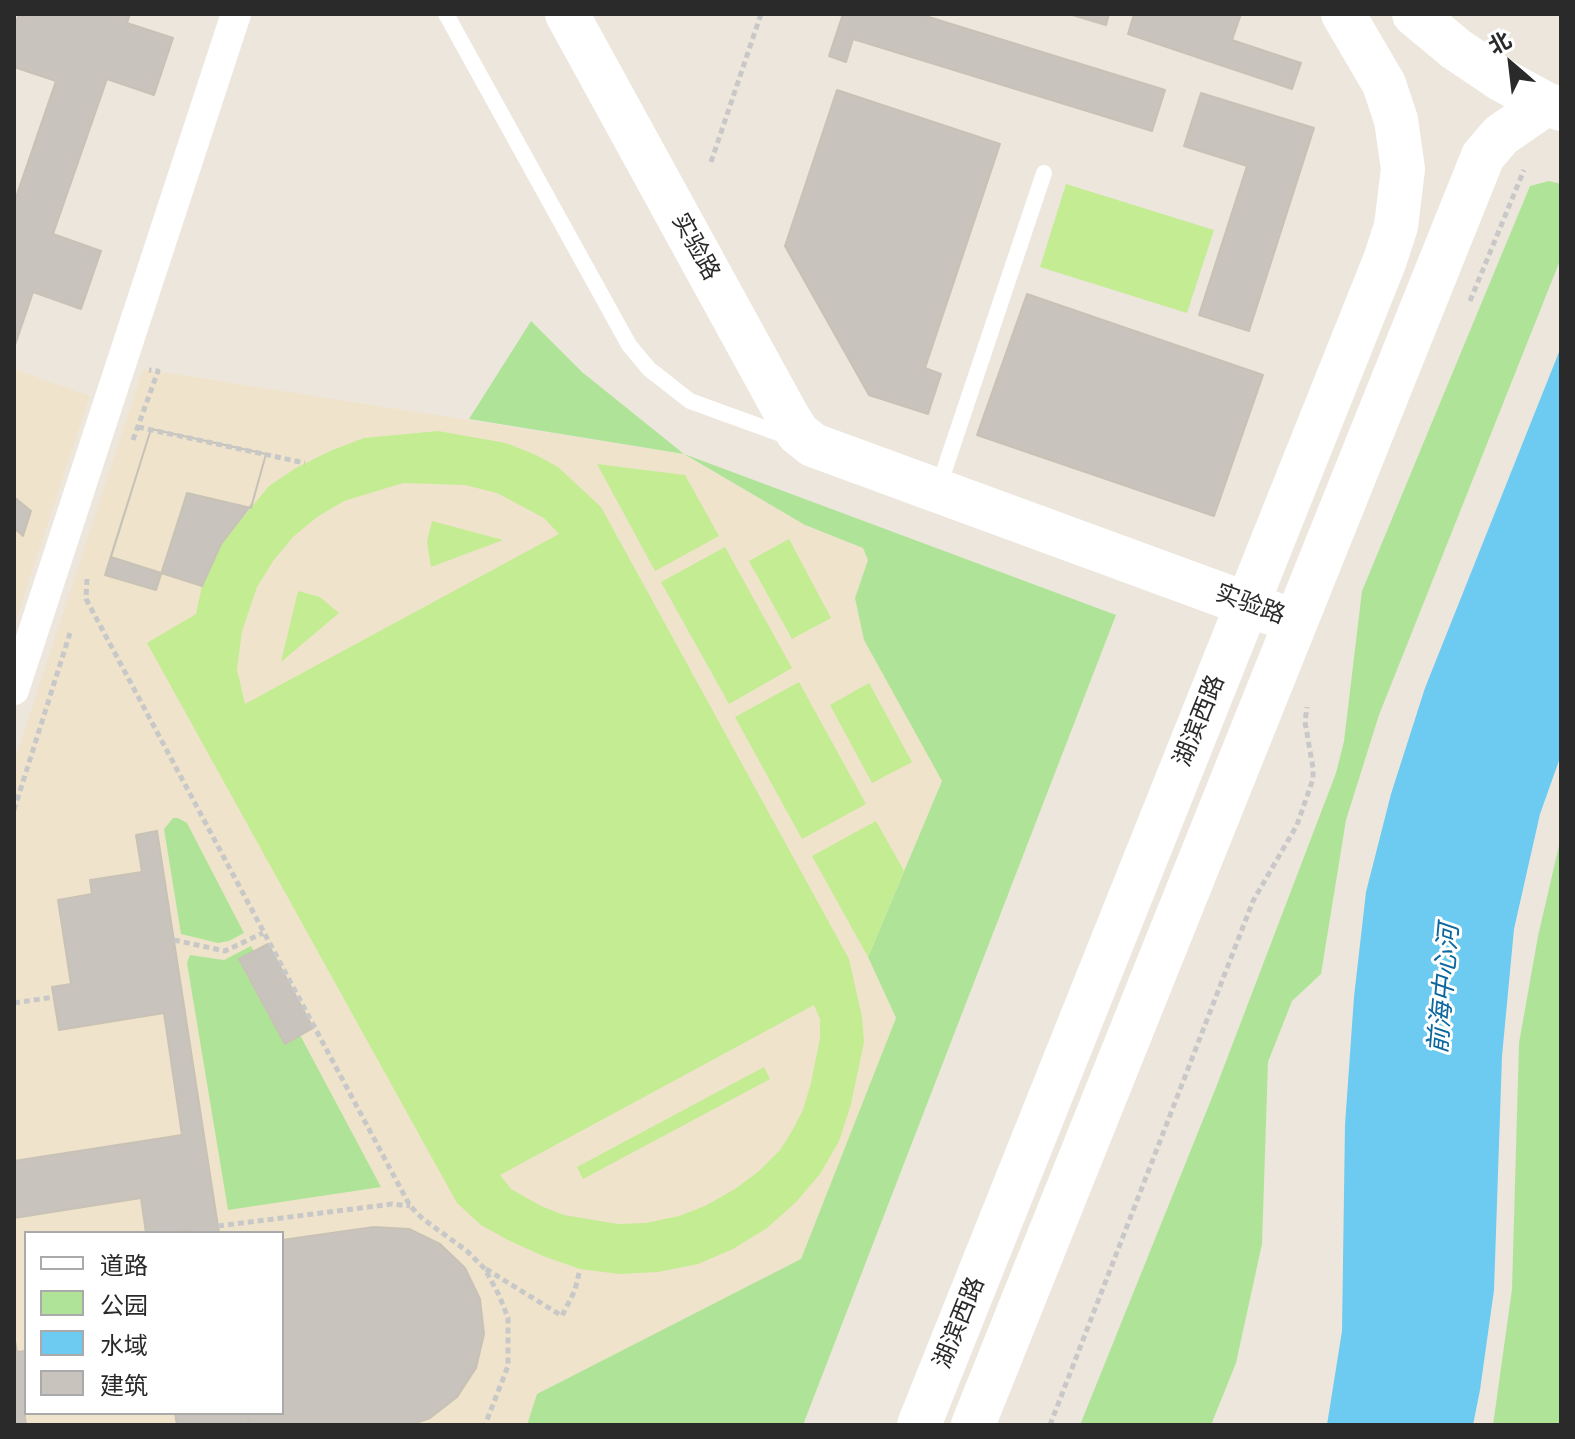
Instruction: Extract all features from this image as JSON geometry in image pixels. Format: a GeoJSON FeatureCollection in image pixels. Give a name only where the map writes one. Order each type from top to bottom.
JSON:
{"type":"FeatureCollection","features":[{"type":"Feature","properties":{"kind":"main road","name":"实验路"},"geometry":{"type":"LineString","coordinates":[[567,14],[798,433],[828,451],[1295,621]]}},
{"type":"Feature","properties":{"kind":"main road","name":"实验路"},"geometry":{"type":"LineString","coordinates":[[602,14],[828,451]]}},
{"type":"Feature","properties":{"kind":"main road","name":"湖滨西路"},"geometry":{"type":"LineString","coordinates":[[919,1425],[1396,226],[1403,169],[1396,120],[1384,84],[1343,14]]}},
{"type":"Feature","properties":{"kind":"main road"},"geometry":{"type":"LineString","coordinates":[[1414,14],[1479,64],[1554,107]]}},
{"type":"Feature","properties":{"kind":"main road","name":"湖滨西路"},"geometry":{"type":"LineString","coordinates":[[973,1425],[1483,156],[1501,135],[1554,107]]}},
{"type":"Feature","properties":{"kind":"main road"},"geometry":{"type":"LineString","coordinates":[[1355,334],[1366,323],[1380,321],[1389,324],[1401,337],[1401,356]]}},
{"type":"Feature","properties":{"kind":"street"},"geometry":{"type":"LineString","coordinates":[[14,690],[236,14]]}},
{"type":"Feature","properties":{"kind":"lane"},"geometry":{"type":"LineString","coordinates":[[446,14],[629,345],[649,369],[668,387],[707,409],[828,451]]}},
{"type":"Feature","properties":{"kind":"lane"},"geometry":{"type":"LineString","coordinates":[[938,490],[1044,173]]}},
{"type":"Feature","properties":{"kind":"path"},"geometry":{"type":"LineString","coordinates":[[711,162],[761,14]]}},
{"type":"Feature","properties":{"kind":"path"},"geometry":{"type":"LineString","coordinates":[[1465,313],[1524,170]]}},
{"type":"Feature","properties":{"kind":"path"},"geometry":{"type":"LineString","coordinates":[[133,442],[158,371]]}},
{"type":"Feature","properties":{"kind":"path"},"geometry":{"type":"LineString","coordinates":[[138,427],[305,463]]}},
{"type":"Feature","properties":{"kind":"path"},"geometry":{"type":"LineString","coordinates":[[81,597],[91,568]]}},
{"type":"Feature","properties":{"kind":"path"},"geometry":{"type":"LineString","coordinates":[[86,582],[86,599],[410,1206],[485,1269],[562,1316],[575,1290],[580,1269]]}},
{"type":"Feature","properties":{"kind":"path"},"geometry":{"type":"LineString","coordinates":[[14,810],[72,628]]}},
{"type":"Feature","properties":{"kind":"path"},"geometry":{"type":"LineString","coordinates":[[1050,1425],[1253,901],[1297,825],[1313,779],[1305,722],[1311,697]]}},
{"type":"Feature","properties":{"kind":"path"},"geometry":{"type":"LineString","coordinates":[[174,940],[225,951],[263,933]]}},
{"type":"Feature","properties":{"kind":"path"},"geometry":{"type":"LineString","coordinates":[[14,1003],[54,997]]}},
{"type":"Feature","properties":{"kind":"path"},"geometry":{"type":"LineString","coordinates":[[218,1226],[392,1204],[410,1206]]}},
{"type":"Feature","properties":{"kind":"path"},"geometry":{"type":"LineString","coordinates":[[485,1269],[508,1318],[510,1342],[508,1366],[485,1425]]}},
{"type":"Feature","properties":{"kind":"shaded area"},"geometry":{"type":"Polygon","coordinates":[[[14,369],[90,396],[14,626],[14,369]]]}},
{"type":"Feature","properties":{"kind":"shaded area"},"geometry":{"type":"Polygon","coordinates":[[[143,369],[684,454],[805,525],[863,548],[868,560],[855,598],[942,781],[868,957],[896,1018],[801,1260],[538,1394],[527,1425],[14,1425],[14,762],[143,369]]]}},
{"type":"Feature","properties":{"kind":"green space"},"geometry":{"type":"Polygon","coordinates":[[[1549,181],[1561,184],[1561,258],[1379,715],[1346,820],[1321,974],[1292,1001],[1268,1062],[1262,1244],[1236,1363],[1211,1425],[1080,1425],[1215,1090],[1336,773],[1344,741],[1362,591],[1530,186],[1549,181]]]}},
{"type":"Feature","properties":{"kind":"green space"},"geometry":{"type":"Polygon","coordinates":[[[1066,184],[1214,230],[1187,313],[1040,267],[1066,184]]]}},
{"type":"Feature","properties":{"kind":"green space"},"geometry":{"type":"Polygon","coordinates":[[[531,321],[582,372],[684,454],[469,419],[531,321]]]}},
{"type":"Feature","properties":{"kind":"green space"},"geometry":{"type":"Polygon","coordinates":[[[438,431],[506,443],[558,467],[601,507],[849,959],[862,1017],[864,1042],[851,1104],[839,1141],[820,1174],[796,1202],[767,1228],[733,1249],[698,1264],[658,1272],[619,1274],[580,1269],[508,1240],[481,1225],[457,1203],[147,643],[196,614],[202,586],[221,544],[269,486],[296,468],[364,438],[438,431]],[[403,483],[344,501],[317,517],[293,537],[273,561],[257,587],[242,631],[237,670],[245,704],[559,534],[544,518],[497,493],[465,485],[403,483]],[[814,1005],[500,1175],[511,1189],[541,1206],[564,1215],[618,1224],[646,1223],[679,1216],[705,1206],[759,1171],[780,1150],[792,1131],[803,1110],[820,1038],[820,1019],[814,1005]]]}},
{"type":"Feature","properties":{"kind":"green space"},"geometry":{"type":"Polygon","coordinates":[[[684,454],[1116,615],[803,1425],[527,1425],[537,1394],[801,1259],[896,1018],[868,957],[942,781],[864,640],[855,598],[868,560],[863,548],[805,525],[684,454]]]}},
{"type":"Feature","properties":{"kind":"green space"},"geometry":{"type":"Polygon","coordinates":[[[597,464],[685,475],[719,536],[655,571],[597,464]]]}},
{"type":"Feature","properties":{"kind":"green space"},"geometry":{"type":"Polygon","coordinates":[[[432,521],[503,540],[431,567],[427,542],[432,521]]]}},
{"type":"Feature","properties":{"kind":"green space"},"geometry":{"type":"Polygon","coordinates":[[[789,539],[831,618],[792,639],[749,561],[789,539]]]}},
{"type":"Feature","properties":{"kind":"green space"},"geometry":{"type":"Polygon","coordinates":[[[725,547],[792,668],[729,704],[661,582],[725,547]]]}},
{"type":"Feature","properties":{"kind":"green space"},"geometry":{"type":"Polygon","coordinates":[[[298,591],[320,597],[339,613],[281,662],[298,591]]]}},
{"type":"Feature","properties":{"kind":"green space"},"geometry":{"type":"Polygon","coordinates":[[[799,682],[866,804],[802,839],[735,717],[799,682]]]}},
{"type":"Feature","properties":{"kind":"green space"},"geometry":{"type":"Polygon","coordinates":[[[869,683],[912,762],[872,783],[830,705],[869,683]]]}},
{"type":"Feature","properties":{"kind":"green space"},"geometry":{"type":"Polygon","coordinates":[[[173,818],[187,823],[244,933],[218,943],[181,934],[164,829],[173,818]]]}},
{"type":"Feature","properties":{"kind":"green space"},"geometry":{"type":"Polygon","coordinates":[[[876,821],[904,871],[868,957],[812,856],[876,821]]]}},
{"type":"Feature","properties":{"kind":"green space"},"geometry":{"type":"Polygon","coordinates":[[[1561,837],[1561,1425],[1493,1425],[1512,1289],[1519,1043],[1538,936],[1561,837]]]}},
{"type":"Feature","properties":{"kind":"green space"},"geometry":{"type":"Polygon","coordinates":[[[251,946],[381,1187],[228,1210],[187,963],[190,955],[224,960],[251,946]]]}},
{"type":"Feature","properties":{"kind":"green space"},"geometry":{"type":"Polygon","coordinates":[[[764,1067],[770,1079],[583,1179],[577,1167],[764,1067]]]}},
{"type":"Feature","properties":{"kind":"water","name":"前海中心河"},"geometry":{"type":"Polygon","coordinates":[[[1561,347],[1561,755],[1540,814],[1514,929],[1502,1056],[1494,1290],[1473,1425],[1327,1425],[1342,1331],[1345,1125],[1354,997],[1366,892],[1391,794],[1425,688],[1561,347]]]}},
{"type":"Feature","properties":{"kind":"building"},"geometry":{"type":"Polygon","coordinates":[[[19,14],[130,14],[127,23],[173,38],[154,95],[107,79],[53,234],[101,251],[81,309],[33,292],[14,348],[14,203],[56,81],[14,67],[14,27],[19,14]]]}},
{"type":"Feature","properties":{"kind":"building"},"geometry":{"type":"Polygon","coordinates":[[[843,14],[919,14],[1165,90],[1152,131],[853,39],[846,62],[829,56],[843,14]]]}},
{"type":"Feature","properties":{"kind":"building"},"geometry":{"type":"Polygon","coordinates":[[[1069,14],[1109,14],[1106,25],[1069,14]]]}},
{"type":"Feature","properties":{"kind":"building"},"geometry":{"type":"Polygon","coordinates":[[[1134,14],[1241,14],[1232,40],[1301,63],[1292,89],[1128,34],[1134,14]]]}},
{"type":"Feature","properties":{"kind":"building"},"geometry":{"type":"Polygon","coordinates":[[[837,90],[1000,144],[925,368],[941,374],[928,414],[869,395],[785,246],[837,90]]]}},
{"type":"Feature","properties":{"kind":"building"},"geometry":{"type":"Polygon","coordinates":[[[1201,93],[1314,128],[1249,331],[1199,315],[1247,166],[1184,146],[1201,93]]]}},
{"type":"Feature","properties":{"kind":"building"},"geometry":{"type":"Polygon","coordinates":[[[1027,294],[1263,375],[1214,516],[977,435],[1027,294]]]}},
{"type":"Feature","properties":{"kind":"building"},"geometry":{"type":"Polygon","coordinates":[[[151,429],[266,454],[251,508],[187,493],[156,590],[105,575],[151,429]]]}},
{"type":"Feature","properties":{"kind":"building"},"geometry":{"type":"Polygon","coordinates":[[[151,429],[266,454],[252,504],[221,544],[202,586],[111,557],[151,429]]]}},
{"type":"Feature","properties":{"kind":"building"},"geometry":{"type":"Polygon","coordinates":[[[14,497],[31,511],[23,536],[14,528],[14,497]]]}},
{"type":"Feature","properties":{"kind":"building"},"geometry":{"type":"Polygon","coordinates":[[[157,831],[219,1231],[146,1231],[141,1198],[14,1218],[14,1161],[182,1135],[164,1013],[59,1030],[52,987],[71,984],[58,900],[92,894],[90,880],[142,872],[136,835],[157,831]]]}},
{"type":"Feature","properties":{"kind":"building"},"geometry":{"type":"Polygon","coordinates":[[[268,944],[313,1028],[285,1044],[239,959],[268,944]]]}},
{"type":"Feature","properties":{"kind":"building"},"geometry":{"type":"Polygon","coordinates":[[[374,1227],[409,1229],[440,1244],[465,1268],[480,1299],[484,1334],[476,1368],[457,1397],[430,1418],[410,1425],[249,1425],[247,1415],[284,1415],[284,1240],[374,1227]]]}},
{"type":"Feature","properties":{"kind":"building"},"geometry":{"type":"Polygon","coordinates":[[[14,1335],[17,1352],[24,1351],[26,1425],[14,1425],[14,1335]]]}},
{"type":"Feature","properties":{"kind":"building"},"geometry":{"type":"Polygon","coordinates":[[[175,1415],[247,1415],[249,1425],[177,1425],[175,1415]]]}}]}
